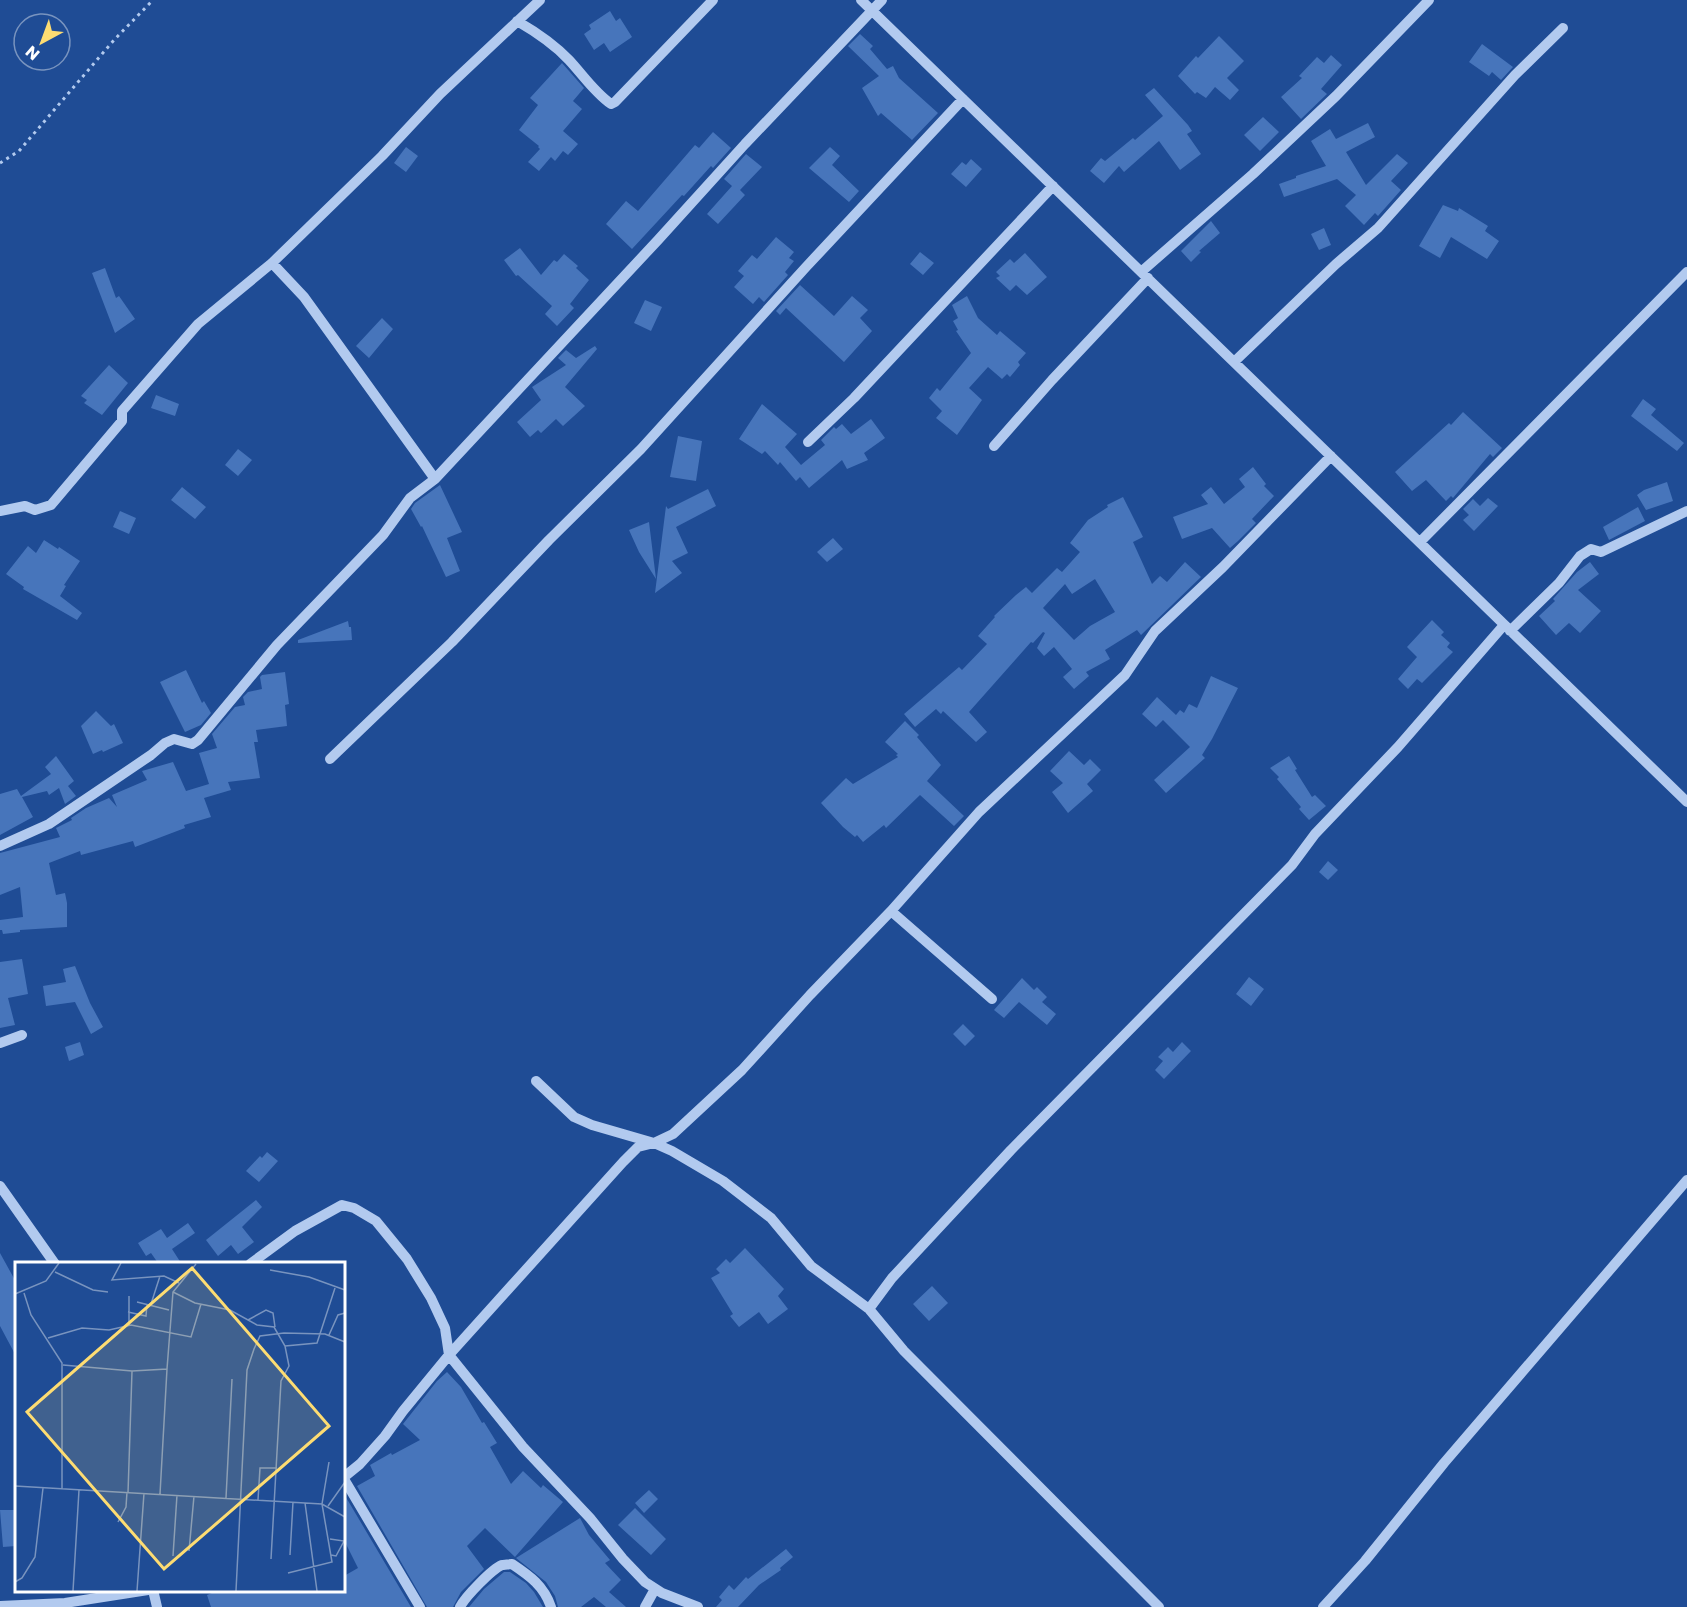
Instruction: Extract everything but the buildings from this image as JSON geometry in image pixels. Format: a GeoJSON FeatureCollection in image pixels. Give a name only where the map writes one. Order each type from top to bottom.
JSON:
{"type":"FeatureCollection","features":[{"type":"Feature","properties":{"kind":"street"},"geometry":{"type":"LineString","coordinates":[[0,511],[25,506],[35,510],[51,505],[122,421],[122,411],[198,324],[272,262],[382,156],[440,94],[540,0]]}},
{"type":"Feature","properties":{"kind":"street"},"geometry":{"type":"LineString","coordinates":[[517,21],[557,49],[611,104],[713,0]]}},
{"type":"Feature","properties":{"kind":"street"},"geometry":{"type":"LineString","coordinates":[[861,0],[1687,802]]}},
{"type":"Feature","properties":{"kind":"street"},"geometry":{"type":"LineString","coordinates":[[0,846],[49,824],[151,755],[165,743],[174,739],[192,744],[198,740],[277,645],[383,535],[410,498],[435,479],[882,0]]}},
{"type":"Feature","properties":{"kind":"street"},"geometry":{"type":"LineString","coordinates":[[994,446],[1144,275],[1336,96],[1430,0]]}},
{"type":"Feature","properties":{"kind":"street"},"geometry":{"type":"LineString","coordinates":[[1234,362],[1336,264],[1378,228],[1515,75],[1563,28]]}},
{"type":"Feature","properties":{"kind":"street"},"geometry":{"type":"LineString","coordinates":[[330,759],[452,642],[549,540],[641,449],[963,99]]}},
{"type":"Feature","properties":{"kind":"street"},"geometry":{"type":"LineString","coordinates":[[807,442],[854,398],[1053,186]]}},
{"type":"Feature","properties":{"kind":"street"},"geometry":{"type":"LineString","coordinates":[[272,262],[304,297],[435,479]]}},
{"type":"Feature","properties":{"kind":"street"},"geometry":{"type":"LineString","coordinates":[[1420,542],[1687,272]]}},
{"type":"Feature","properties":{"kind":"street"},"geometry":{"type":"LineString","coordinates":[[345,1477],[385,1436],[449,1355],[623,1162],[638,1147],[654,1143],[673,1134],[742,1070],[891,911],[979,812],[1125,675],[1155,631],[1223,567],[1331,456]]}},
{"type":"Feature","properties":{"kind":"street"},"geometry":{"type":"LineString","coordinates":[[869,1309],[892,1278],[1011,1150],[1292,865],[1315,834],[1507,628],[1559,583],[1586,552],[1591,549],[1601,552],[1687,511]]}},
{"type":"Feature","properties":{"kind":"street"},"geometry":{"type":"LineString","coordinates":[[891,911],[992,999]]}},
{"type":"Feature","properties":{"kind":"street"},"geometry":{"type":"LineString","coordinates":[[0,1042],[22,1035]]}},
{"type":"Feature","properties":{"kind":"street"},"geometry":{"type":"LineString","coordinates":[[536,1081],[574,1117],[672,1151],[723,1181],[771,1218],[811,1266],[869,1309],[912,1359],[1159,1607]]}},
{"type":"Feature","properties":{"kind":"street"},"geometry":{"type":"LineString","coordinates":[[1323,1607],[1365,1561],[1481,1418],[1687,1180]]}},
{"type":"Feature","properties":{"kind":"street"},"geometry":{"type":"LineString","coordinates":[[0,1186],[54,1262]]}},
{"type":"Feature","properties":{"kind":"street"},"geometry":{"type":"LineString","coordinates":[[251,1262],[318,1217],[342,1205],[354,1208],[376,1221],[407,1259],[431,1298],[445,1328],[449,1355],[523,1447],[590,1518],[622,1559],[645,1582],[698,1607]]}},
{"type":"Feature","properties":{"kind":"street"},"geometry":{"type":"LineString","coordinates":[[345,1480],[418,1606]]}},
{"type":"Feature","properties":{"kind":"street"},"geometry":{"type":"LineString","coordinates":[[460,1607],[475,1588],[496,1569],[512,1564],[537,1582],[551,1607]]}},
{"type":"Feature","properties":{"kind":"street"},"geometry":{"type":"LineString","coordinates":[[645,1607],[656,1589]]}},
{"type":"Feature","properties":{"kind":"street"},"geometry":{"type":"LineString","coordinates":[[0,1606],[65,1605],[137,1592]]}},
{"type":"Feature","properties":{"kind":"street"},"geometry":{"type":"LineString","coordinates":[[153,1592],[157,1607]]}},
{"type":"Feature","properties":{"kind":"path"},"geometry":{"type":"LineString","coordinates":[[0,163],[20,151],[114,40],[153,0]]}}]}
